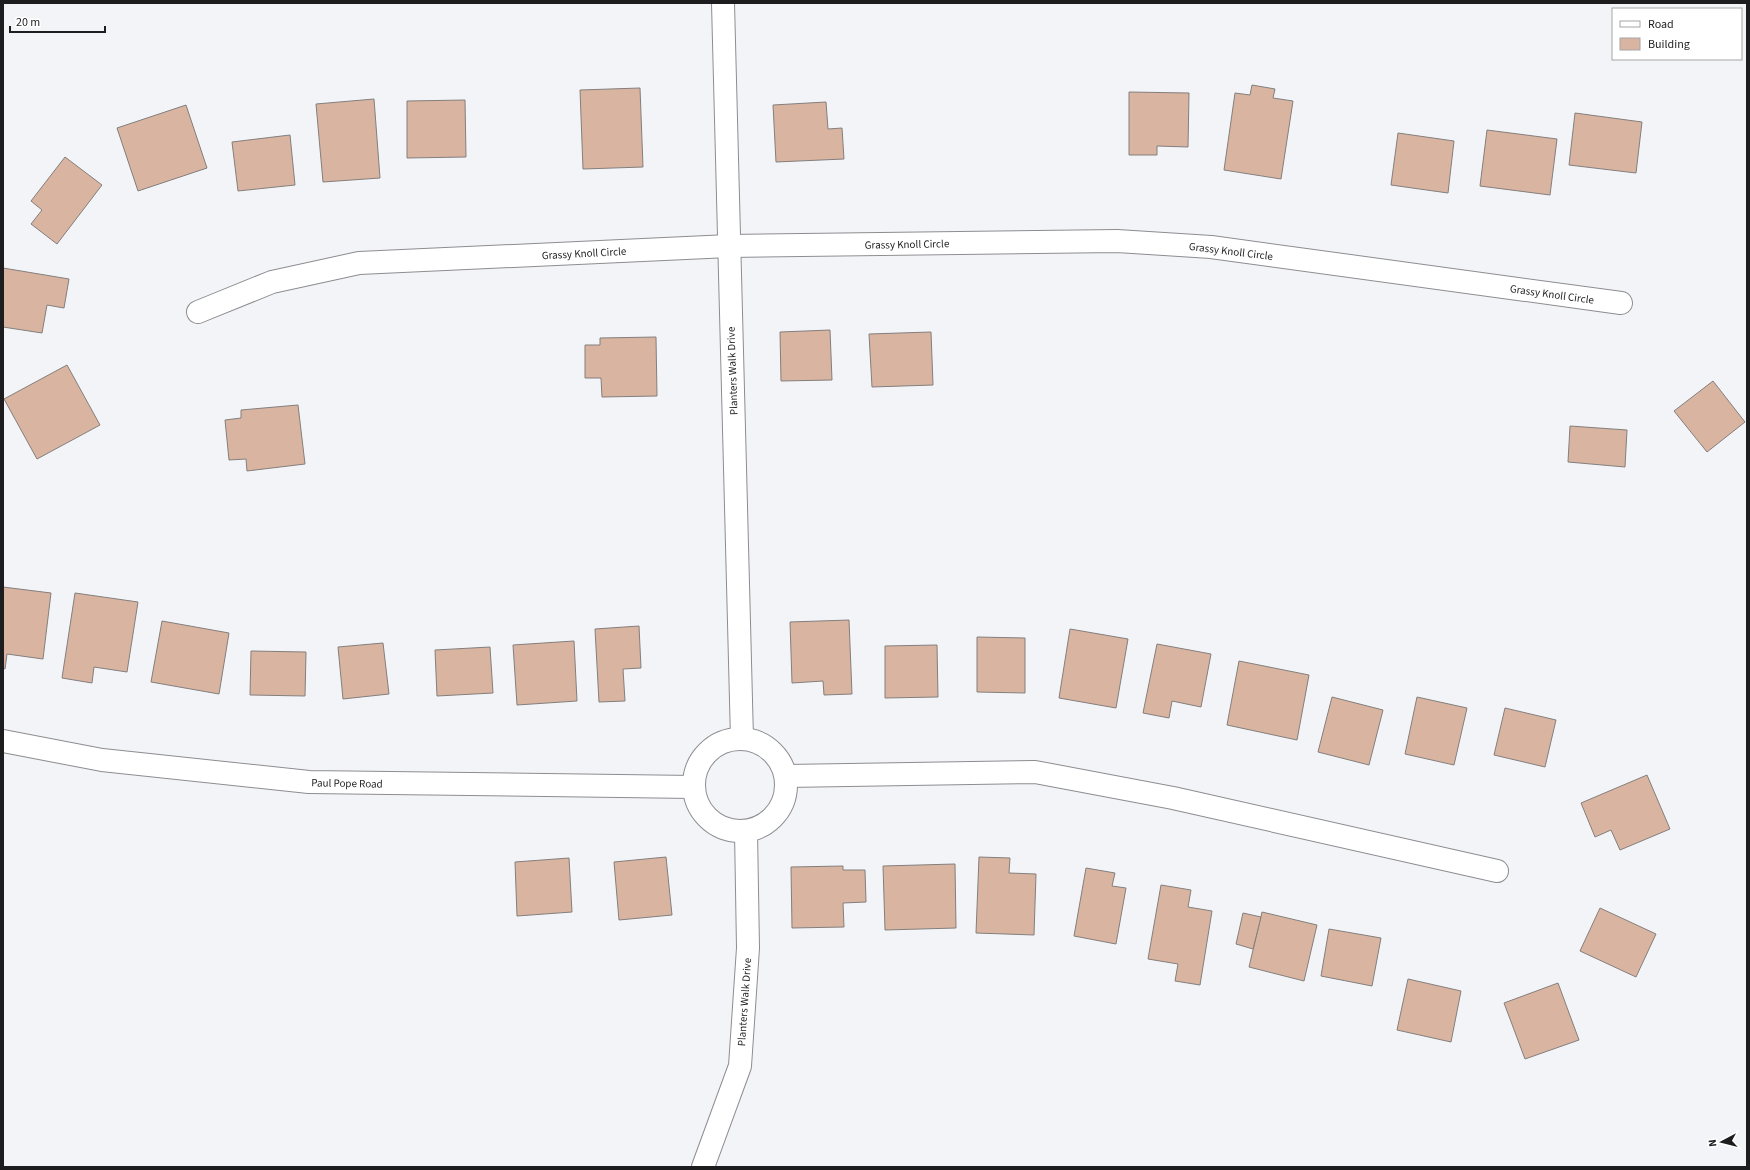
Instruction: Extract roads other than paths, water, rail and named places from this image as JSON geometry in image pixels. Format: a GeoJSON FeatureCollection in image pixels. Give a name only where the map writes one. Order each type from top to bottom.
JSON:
{"type":"FeatureCollection","features":[{"type":"Feature","properties":{"kind":"street","name":"Planters Walk Drive"},"geometry":{"type":"LineString","coordinates":[[723,3],[742,739]]}},
{"type":"Feature","properties":{"kind":"street","name":"Grassy Knoll Circle"},"geometry":{"type":"LineString","coordinates":[[198,312],[272,282],[359,263],[729,246],[1117,241],[1203,246],[1621,303]]}},
{"type":"Feature","properties":{"kind":"street"},"geometry":{"type":"LineString","coordinates":[[742,739],[758,742],[770,750],[780,762],[786,776],[786,792],[782,806],[772,818],[760,827],[746,831],[730,830],[717,825],[705,815],[698,802],[694,787],[696,772],[703,758],[714,747],[727,740],[742,739]]}},
{"type":"Feature","properties":{"kind":"street","name":"Paul Pope Road"},"geometry":{"type":"LineString","coordinates":[[3,742],[102,760],[309,782],[694,787]]}},
{"type":"Feature","properties":{"kind":"street"},"geometry":{"type":"LineString","coordinates":[[786,776],[1035,772],[1173,798],[1497,871]]}},
{"type":"Feature","properties":{"kind":"street","name":"Planters Walk Drive"},"geometry":{"type":"LineString","coordinates":[[703,1167],[740,1066],[748,948],[746,831]]}}]}
